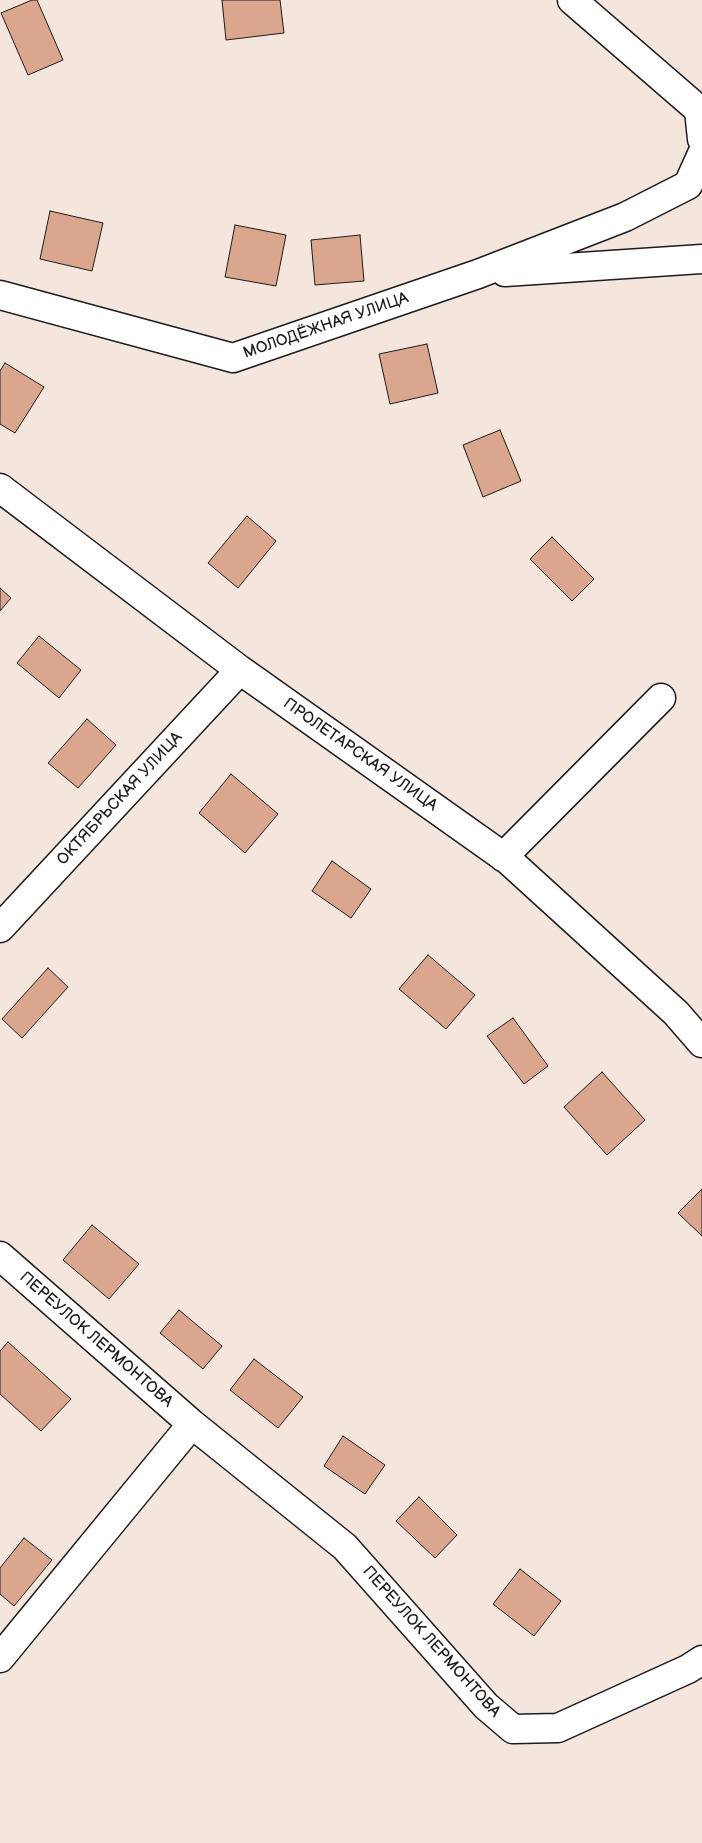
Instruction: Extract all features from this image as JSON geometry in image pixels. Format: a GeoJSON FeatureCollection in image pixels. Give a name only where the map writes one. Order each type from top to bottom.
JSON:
{"type":"FeatureCollection","features":[{"type":"Feature","properties":{"kind":"street"},"geometry":{"type":"LineString","coordinates":[[572,0],[699,110],[702,138]]}},
{"type":"Feature","properties":{"kind":"street"},"geometry":{"type":"LineString","coordinates":[[478,274],[625,217],[688,185],[702,154]]}},
{"type":"Feature","properties":{"kind":"street"},"geometry":{"type":"LineString","coordinates":[[478,274],[702,259]]}},
{"type":"Feature","properties":{"kind":"street","name":"МОЛОДЁЖНАЯ УЛИЦА"},"geometry":{"type":"LineString","coordinates":[[0,295],[233,358],[478,274]]}},
{"type":"Feature","properties":{"kind":"street","name":"ПРОЛЕТАРСКАЯ УЛИЦА"},"geometry":{"type":"LineString","coordinates":[[0,488],[240,670],[503,857],[676,1013],[702,1043]]}},
{"type":"Feature","properties":{"kind":"street","name":"ОКТЯБРЬСКАЯ УЛИЦА"},"geometry":{"type":"LineString","coordinates":[[0,928],[240,670]]}},
{"type":"Feature","properties":{"kind":"street"},"geometry":{"type":"LineString","coordinates":[[503,857],[661,698]]}},
{"type":"Feature","properties":{"kind":"street","name":"ПЕРЕУЛОК ЛЕРМОНТОВА"},"geometry":{"type":"LineString","coordinates":[[0,1256],[192,1424],[346,1546],[486,1706],[513,1729],[558,1728],[688,1669],[702,1660]]}},
{"type":"Feature","properties":{"kind":"street"},"geometry":{"type":"LineString","coordinates":[[0,1658],[192,1424]]}},
{"type":"Feature","properties":{"kind":"building"},"geometry":{"type":"Polygon","coordinates":[[[32,0],[37,0],[63,60],[28,75],[1,13],[32,0]]]}},
{"type":"Feature","properties":{"kind":"building"},"geometry":{"type":"Polygon","coordinates":[[[222,0],[280,0],[284,33],[226,40],[222,0]]]}},
{"type":"Feature","properties":{"kind":"building"},"geometry":{"type":"Polygon","coordinates":[[[50,211],[103,223],[92,271],[40,259],[50,211]]]}},
{"type":"Feature","properties":{"kind":"building"},"geometry":{"type":"Polygon","coordinates":[[[235,225],[286,235],[276,286],[225,277],[235,225]]]}},
{"type":"Feature","properties":{"kind":"building"},"geometry":{"type":"Polygon","coordinates":[[[360,235],[364,281],[315,285],[311,240],[360,235]]]}},
{"type":"Feature","properties":{"kind":"building"},"geometry":{"type":"Polygon","coordinates":[[[427,344],[438,393],[390,404],[379,354],[427,344]]]}},
{"type":"Feature","properties":{"kind":"building"},"geometry":{"type":"Polygon","coordinates":[[[5,363],[44,387],[15,433],[0,424],[0,371],[5,363]]]}},
{"type":"Feature","properties":{"kind":"building"},"geometry":{"type":"Polygon","coordinates":[[[500,430],[521,481],[483,497],[463,445],[500,430]]]}},
{"type":"Feature","properties":{"kind":"building"},"geometry":{"type":"Polygon","coordinates":[[[247,516],[276,541],[238,588],[208,563],[247,516]]]}},
{"type":"Feature","properties":{"kind":"building"},"geometry":{"type":"Polygon","coordinates":[[[552,537],[594,579],[572,601],[530,559],[552,537]]]}},
{"type":"Feature","properties":{"kind":"building"},"geometry":{"type":"Polygon","coordinates":[[[0,588],[11,598],[0,611],[0,588]]]}},
{"type":"Feature","properties":{"kind":"building"},"geometry":{"type":"Polygon","coordinates":[[[39,636],[81,670],[59,698],[17,663],[39,636]]]}},
{"type":"Feature","properties":{"kind":"building"},"geometry":{"type":"Polygon","coordinates":[[[87,719],[116,745],[78,788],[48,763],[87,719]]]}},
{"type":"Feature","properties":{"kind":"building"},"geometry":{"type":"Polygon","coordinates":[[[231,774],[278,814],[245,853],[199,813],[231,774]]]}},
{"type":"Feature","properties":{"kind":"building"},"geometry":{"type":"Polygon","coordinates":[[[332,861],[371,889],[351,918],[312,891],[332,861]]]}},
{"type":"Feature","properties":{"kind":"building"},"geometry":{"type":"Polygon","coordinates":[[[428,955],[475,995],[446,1029],[399,989],[428,955]]]}},
{"type":"Feature","properties":{"kind":"building"},"geometry":{"type":"Polygon","coordinates":[[[48,968],[68,987],[22,1038],[2,1019],[48,968]]]}},
{"type":"Feature","properties":{"kind":"building"},"geometry":{"type":"Polygon","coordinates":[[[513,1018],[548,1066],[524,1084],[487,1036],[513,1018]]]}},
{"type":"Feature","properties":{"kind":"building"},"geometry":{"type":"Polygon","coordinates":[[[602,1072],[645,1120],[607,1155],[564,1107],[602,1072]]]}},
{"type":"Feature","properties":{"kind":"building"},"geometry":{"type":"Polygon","coordinates":[[[702,1189],[702,1236],[678,1213],[702,1189]]]}},
{"type":"Feature","properties":{"kind":"building"},"geometry":{"type":"Polygon","coordinates":[[[92,1225],[139,1264],[109,1299],[63,1260],[92,1225]]]}},
{"type":"Feature","properties":{"kind":"building"},"geometry":{"type":"Polygon","coordinates":[[[179,1310],[222,1346],[203,1369],[160,1333],[179,1310]]]}},
{"type":"Feature","properties":{"kind":"building"},"geometry":{"type":"Polygon","coordinates":[[[8,1342],[71,1399],[41,1431],[0,1394],[0,1351],[8,1342]]]}},
{"type":"Feature","properties":{"kind":"building"},"geometry":{"type":"Polygon","coordinates":[[[254,1359],[303,1397],[278,1428],[230,1390],[254,1359]]]}},
{"type":"Feature","properties":{"kind":"building"},"geometry":{"type":"Polygon","coordinates":[[[343,1436],[385,1465],[365,1494],[324,1466],[343,1436]]]}},
{"type":"Feature","properties":{"kind":"building"},"geometry":{"type":"Polygon","coordinates":[[[419,1497],[457,1535],[435,1558],[396,1521],[419,1497]]]}},
{"type":"Feature","properties":{"kind":"building"},"geometry":{"type":"Polygon","coordinates":[[[24,1538],[52,1560],[14,1606],[0,1594],[0,1568],[24,1538]]]}},
{"type":"Feature","properties":{"kind":"building"},"geometry":{"type":"Polygon","coordinates":[[[520,1569],[561,1601],[534,1636],[493,1604],[520,1569]]]}}]}
